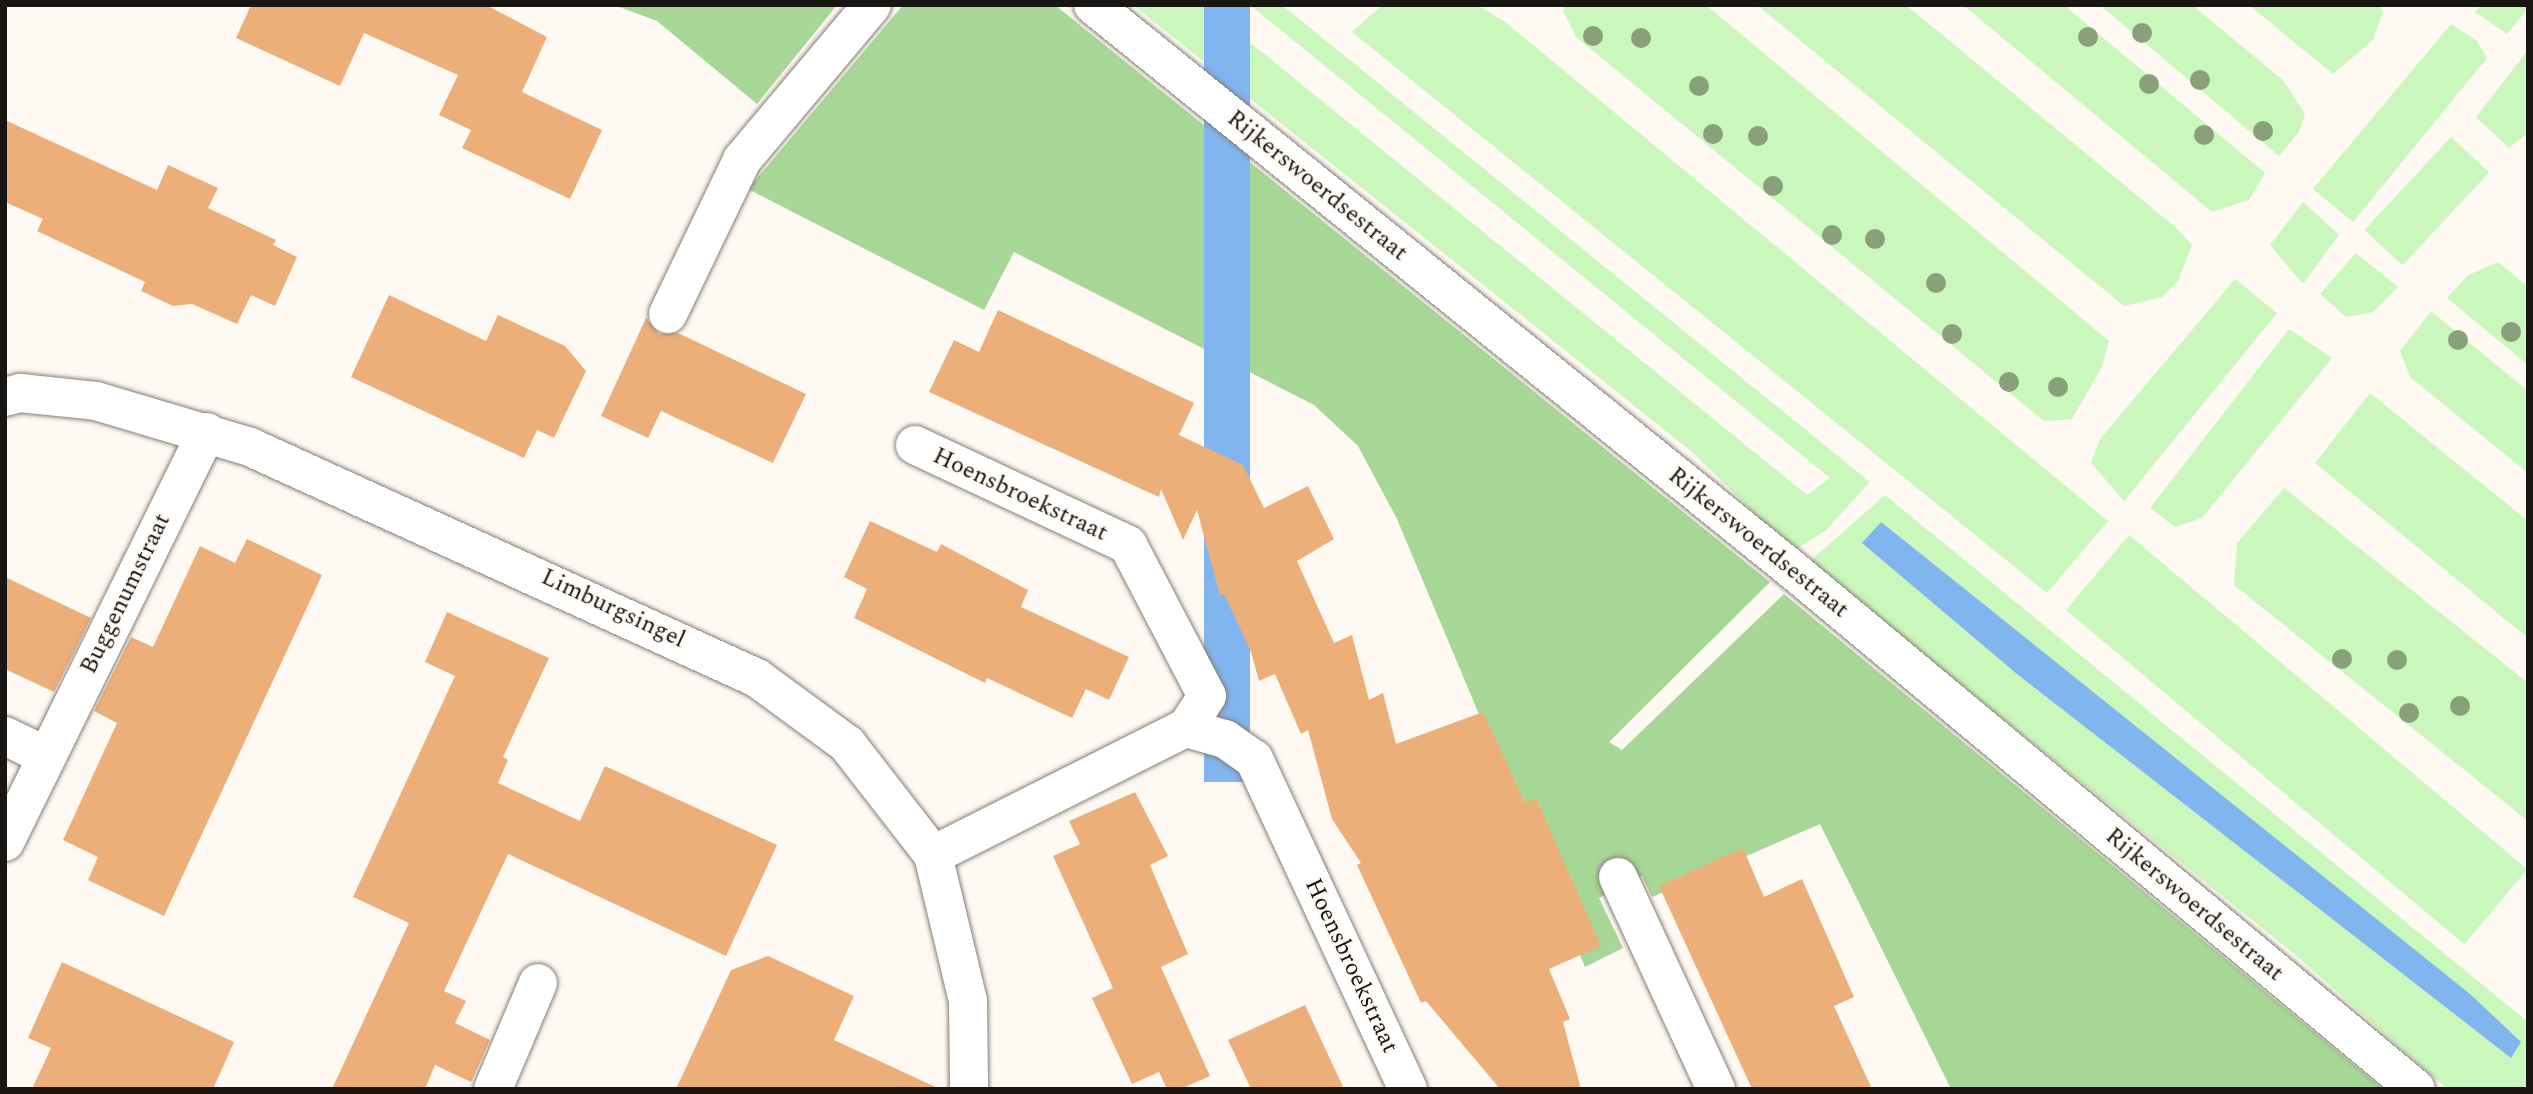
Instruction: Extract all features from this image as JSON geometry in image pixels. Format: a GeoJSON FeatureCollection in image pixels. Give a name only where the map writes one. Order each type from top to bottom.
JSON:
{"type":"FeatureCollection","features":[{"type":"Feature","properties":{"kind":"street"},"geometry":{"type":"LineString","coordinates":[[668,314],[742,160],[873,5]]}},
{"type":"Feature","properties":{"kind":"street","name":"Rijkerswoerdsestraat"},"geometry":{"type":"LineString","coordinates":[[1093,5],[1794,571],[2416,1089]]}},
{"type":"Feature","properties":{"kind":"street","name":"Limburgsingel"},"geometry":{"type":"LineString","coordinates":[[5,397],[20,393],[96,401],[207,432],[620,611],[757,678],[847,744],[933,855],[968,1001],[969,1089]]}},
{"type":"Feature","properties":{"kind":"street","name":"Buggenumstraat"},"geometry":{"type":"LineString","coordinates":[[5,842],[207,432]]}},
{"type":"Feature","properties":{"kind":"street","name":"Hoensbroekstraat"},"geometry":{"type":"LineString","coordinates":[[915,445],[1128,545],[1207,696],[1186,728],[1225,739],[1254,759],[1408,1089]]}},
{"type":"Feature","properties":{"kind":"street"},"geometry":{"type":"LineString","coordinates":[[933,855],[1186,728]]}},
{"type":"Feature","properties":{"kind":"street"},"geometry":{"type":"LineString","coordinates":[[5,736],[46,756]]}},
{"type":"Feature","properties":{"kind":"street"},"geometry":{"type":"LineString","coordinates":[[1618,877],[1716,1089]]}},
{"type":"Feature","properties":{"kind":"street"},"geometry":{"type":"LineString","coordinates":[[493,1089],[538,984]]}},
{"type":"Feature","properties":{"kind":"green space"},"geometry":{"type":"Polygon","coordinates":[[[614,5],[837,5],[757,104],[657,21],[614,5]]]}},
{"type":"Feature","properties":{"kind":"green space"},"geometry":{"type":"Polygon","coordinates":[[[903,5],[1055,5],[1770,582],[1609,742],[1622,750],[1784,594],[2383,1089],[1951,1089],[1820,824],[1652,897],[1642,876],[1599,898],[1623,948],[1585,967],[1397,519],[1358,446],[1314,405],[1014,252],[984,310],[748,189],[903,5]]]}},
{"type":"Feature","properties":{"kind":"green space"},"geometry":{"type":"Polygon","coordinates":[[[1133,5],[1204,5],[1807,495],[1830,478],[1250,5],[1282,5],[1870,482],[1825,531],[1793,551],[1691,451],[1133,5]]]}},
{"type":"Feature","properties":{"kind":"green space"},"geometry":{"type":"Polygon","coordinates":[[[1382,5],[1477,5],[1504,21],[2108,521],[2047,593],[1352,32],[1382,5]]]}},
{"type":"Feature","properties":{"kind":"green space"},"geometry":{"type":"Polygon","coordinates":[[[1566,5],[1706,5],[2109,341],[2102,367],[2072,419],[2044,421],[1576,37],[1563,11],[1566,5]]]}},
{"type":"Feature","properties":{"kind":"green space"},"geometry":{"type":"Polygon","coordinates":[[[1757,5],[1906,5],[2174,226],[2192,245],[2178,281],[2162,297],[2124,306],[1757,5]]]}},
{"type":"Feature","properties":{"kind":"green space"},"geometry":{"type":"Polygon","coordinates":[[[1963,5],[2064,5],[2265,173],[2249,200],[2212,212],[1963,5]]]}},
{"type":"Feature","properties":{"kind":"green space"},"geometry":{"type":"Polygon","coordinates":[[[2100,5],[2192,5],[2283,80],[2305,114],[2299,132],[2279,156],[2100,5]]]}},
{"type":"Feature","properties":{"kind":"green space"},"geometry":{"type":"Polygon","coordinates":[[[2249,5],[2381,5],[2383,12],[2373,40],[2333,74],[2249,5]]]}},
{"type":"Feature","properties":{"kind":"green space"},"geometry":{"type":"Polygon","coordinates":[[[2481,5],[2528,5],[2528,8],[2507,34],[2475,12],[2481,5]]]}},
{"type":"Feature","properties":{"kind":"green space"},"geometry":{"type":"Polygon","coordinates":[[[2451,24],[2477,41],[2487,58],[2353,222],[2313,189],[2451,24]]]}},
{"type":"Feature","properties":{"kind":"green space"},"geometry":{"type":"Polygon","coordinates":[[[2528,50],[2528,133],[2509,148],[2476,117],[2528,50]]]}},
{"type":"Feature","properties":{"kind":"green space"},"geometry":{"type":"Polygon","coordinates":[[[2451,137],[2489,172],[2402,265],[2364,230],[2451,137]]]}},
{"type":"Feature","properties":{"kind":"green space"},"geometry":{"type":"Polygon","coordinates":[[[2303,202],[2339,235],[2303,284],[2270,245],[2303,202]]]}},
{"type":"Feature","properties":{"kind":"green space"},"geometry":{"type":"Polygon","coordinates":[[[2356,253],[2398,287],[2373,312],[2346,317],[2320,294],[2356,253]]]}},
{"type":"Feature","properties":{"kind":"green space"},"geometry":{"type":"Polygon","coordinates":[[[2498,262],[2528,287],[2528,365],[2447,298],[2468,275],[2498,262]]]}},
{"type":"Feature","properties":{"kind":"green space"},"geometry":{"type":"Polygon","coordinates":[[[2235,279],[2277,313],[2124,501],[2091,463],[2100,439],[2235,279]]]}},
{"type":"Feature","properties":{"kind":"green space"},"geometry":{"type":"Polygon","coordinates":[[[2431,311],[2528,391],[2528,473],[2410,377],[2400,351],[2431,311]]]}},
{"type":"Feature","properties":{"kind":"green space"},"geometry":{"type":"Polygon","coordinates":[[[2289,329],[2332,358],[2202,518],[2175,527],[2150,508],[2289,329]]]}},
{"type":"Feature","properties":{"kind":"green space"},"geometry":{"type":"Polygon","coordinates":[[[2370,393],[2528,521],[2528,638],[2315,463],[2370,393]]]}},
{"type":"Feature","properties":{"kind":"green space"},"geometry":{"type":"Polygon","coordinates":[[[2284,488],[2528,683],[2528,821],[2234,585],[2237,543],[2284,488]]]}},
{"type":"Feature","properties":{"kind":"green space"},"geometry":{"type":"Polygon","coordinates":[[[1885,495],[2528,1022],[2528,1087],[2447,1089],[2293,953],[1809,562],[1885,495]],[[1881,522],[1863,543],[2028,682],[2510,1057],[1881,522]]]}},
{"type":"Feature","properties":{"kind":"green space"},"geometry":{"type":"Polygon","coordinates":[[[2129,535],[2527,869],[2464,944],[2066,610],[2129,535]]]}},
{"type":"Feature","properties":{"kind":"water"},"geometry":{"type":"Polygon","coordinates":[[[1204,5],[1250,5],[1250,782],[1204,782],[1204,5]]]}},
{"type":"Feature","properties":{"kind":"water"},"geometry":{"type":"Polygon","coordinates":[[[1881,522],[2470,994],[2521,1042],[2511,1058],[2017,674],[1862,543],[1881,522]]]}},
{"type":"Feature","properties":{"kind":"building"},"geometry":{"type":"Polygon","coordinates":[[[251,5],[486,5],[547,37],[522,92],[602,130],[570,199],[462,148],[471,130],[439,115],[458,75],[364,33],[340,86],[236,38],[251,5]]]}},
{"type":"Feature","properties":{"kind":"building"},"geometry":{"type":"Polygon","coordinates":[[[5,120],[157,190],[168,165],[218,188],[208,208],[276,240],[273,245],[297,257],[275,306],[251,295],[237,324],[192,304],[173,306],[141,291],[145,282],[37,231],[43,219],[5,202],[5,120]]]}},
{"type":"Feature","properties":{"kind":"building"},"geometry":{"type":"Polygon","coordinates":[[[389,295],[486,341],[498,315],[565,346],[586,371],[554,438],[537,430],[524,458],[351,377],[389,295]]]}},
{"type":"Feature","properties":{"kind":"building"},"geometry":{"type":"Polygon","coordinates":[[[998,310],[1194,403],[1179,435],[1243,465],[1264,508],[1308,486],[1334,539],[1297,561],[1334,643],[1352,635],[1369,700],[1383,693],[1396,744],[1483,712],[1525,803],[1536,798],[1601,946],[1549,969],[1570,1019],[1563,1022],[1581,1089],[1500,1089],[1426,1001],[1421,1003],[1357,865],[1361,863],[1332,819],[1308,730],[1301,734],[1275,674],[1259,681],[1251,652],[1224,594],[1220,596],[1197,510],[1183,540],[1161,489],[1159,497],[929,392],[954,340],[979,352],[998,310]]]}},
{"type":"Feature","properties":{"kind":"building"},"geometry":{"type":"Polygon","coordinates":[[[646,318],[659,334],[678,333],[806,394],[773,463],[661,411],[648,438],[601,416],[646,318]]]}},
{"type":"Feature","properties":{"kind":"building"},"geometry":{"type":"Polygon","coordinates":[[[870,521],[937,552],[941,544],[1028,590],[1021,607],[1129,657],[1109,700],[1086,689],[1072,718],[987,678],[985,683],[854,618],[867,589],[844,577],[870,521]]]}},
{"type":"Feature","properties":{"kind":"building"},"geometry":{"type":"Polygon","coordinates":[[[247,539],[322,575],[164,916],[88,880],[98,857],[63,840],[117,723],[94,711],[131,637],[153,647],[200,546],[235,563],[247,539]]]}},
{"type":"Feature","properties":{"kind":"building"},"geometry":{"type":"Polygon","coordinates":[[[5,577],[91,618],[54,692],[5,669],[5,577]]]}},
{"type":"Feature","properties":{"kind":"building"},"geometry":{"type":"Polygon","coordinates":[[[447,612],[549,658],[503,757],[508,760],[498,783],[580,821],[605,766],[777,845],[726,956],[508,854],[444,991],[466,1001],[455,1023],[490,1040],[471,1082],[435,1065],[425,1089],[332,1089],[409,923],[353,897],[455,676],[425,662],[447,612]]]}},
{"type":"Feature","properties":{"kind":"building"},"geometry":{"type":"Polygon","coordinates":[[[1135,792],[1168,856],[1150,865],[1188,954],[1161,967],[1210,1076],[1181,1089],[1167,1089],[1159,1072],[1132,1084],[1092,998],[1113,988],[1053,856],[1080,844],[1069,821],[1135,792]]]}},
{"type":"Feature","properties":{"kind":"building"},"geometry":{"type":"Polygon","coordinates":[[[1743,848],[1764,897],[1802,879],[1854,997],[1834,1006],[1872,1089],[1752,1089],[1659,886],[1743,848]]]}},
{"type":"Feature","properties":{"kind":"building"},"geometry":{"type":"Polygon","coordinates":[[[768,956],[854,996],[834,1040],[940,1089],[676,1089],[731,970],[768,956]]]}},
{"type":"Feature","properties":{"kind":"building"},"geometry":{"type":"Polygon","coordinates":[[[62,962],[234,1042],[213,1089],[32,1089],[51,1048],[28,1038],[62,962]]]}},
{"type":"Feature","properties":{"kind":"building"},"geometry":{"type":"Polygon","coordinates":[[[1305,1005],[1344,1089],[1251,1089],[1228,1040],[1305,1005]]]}}]}
